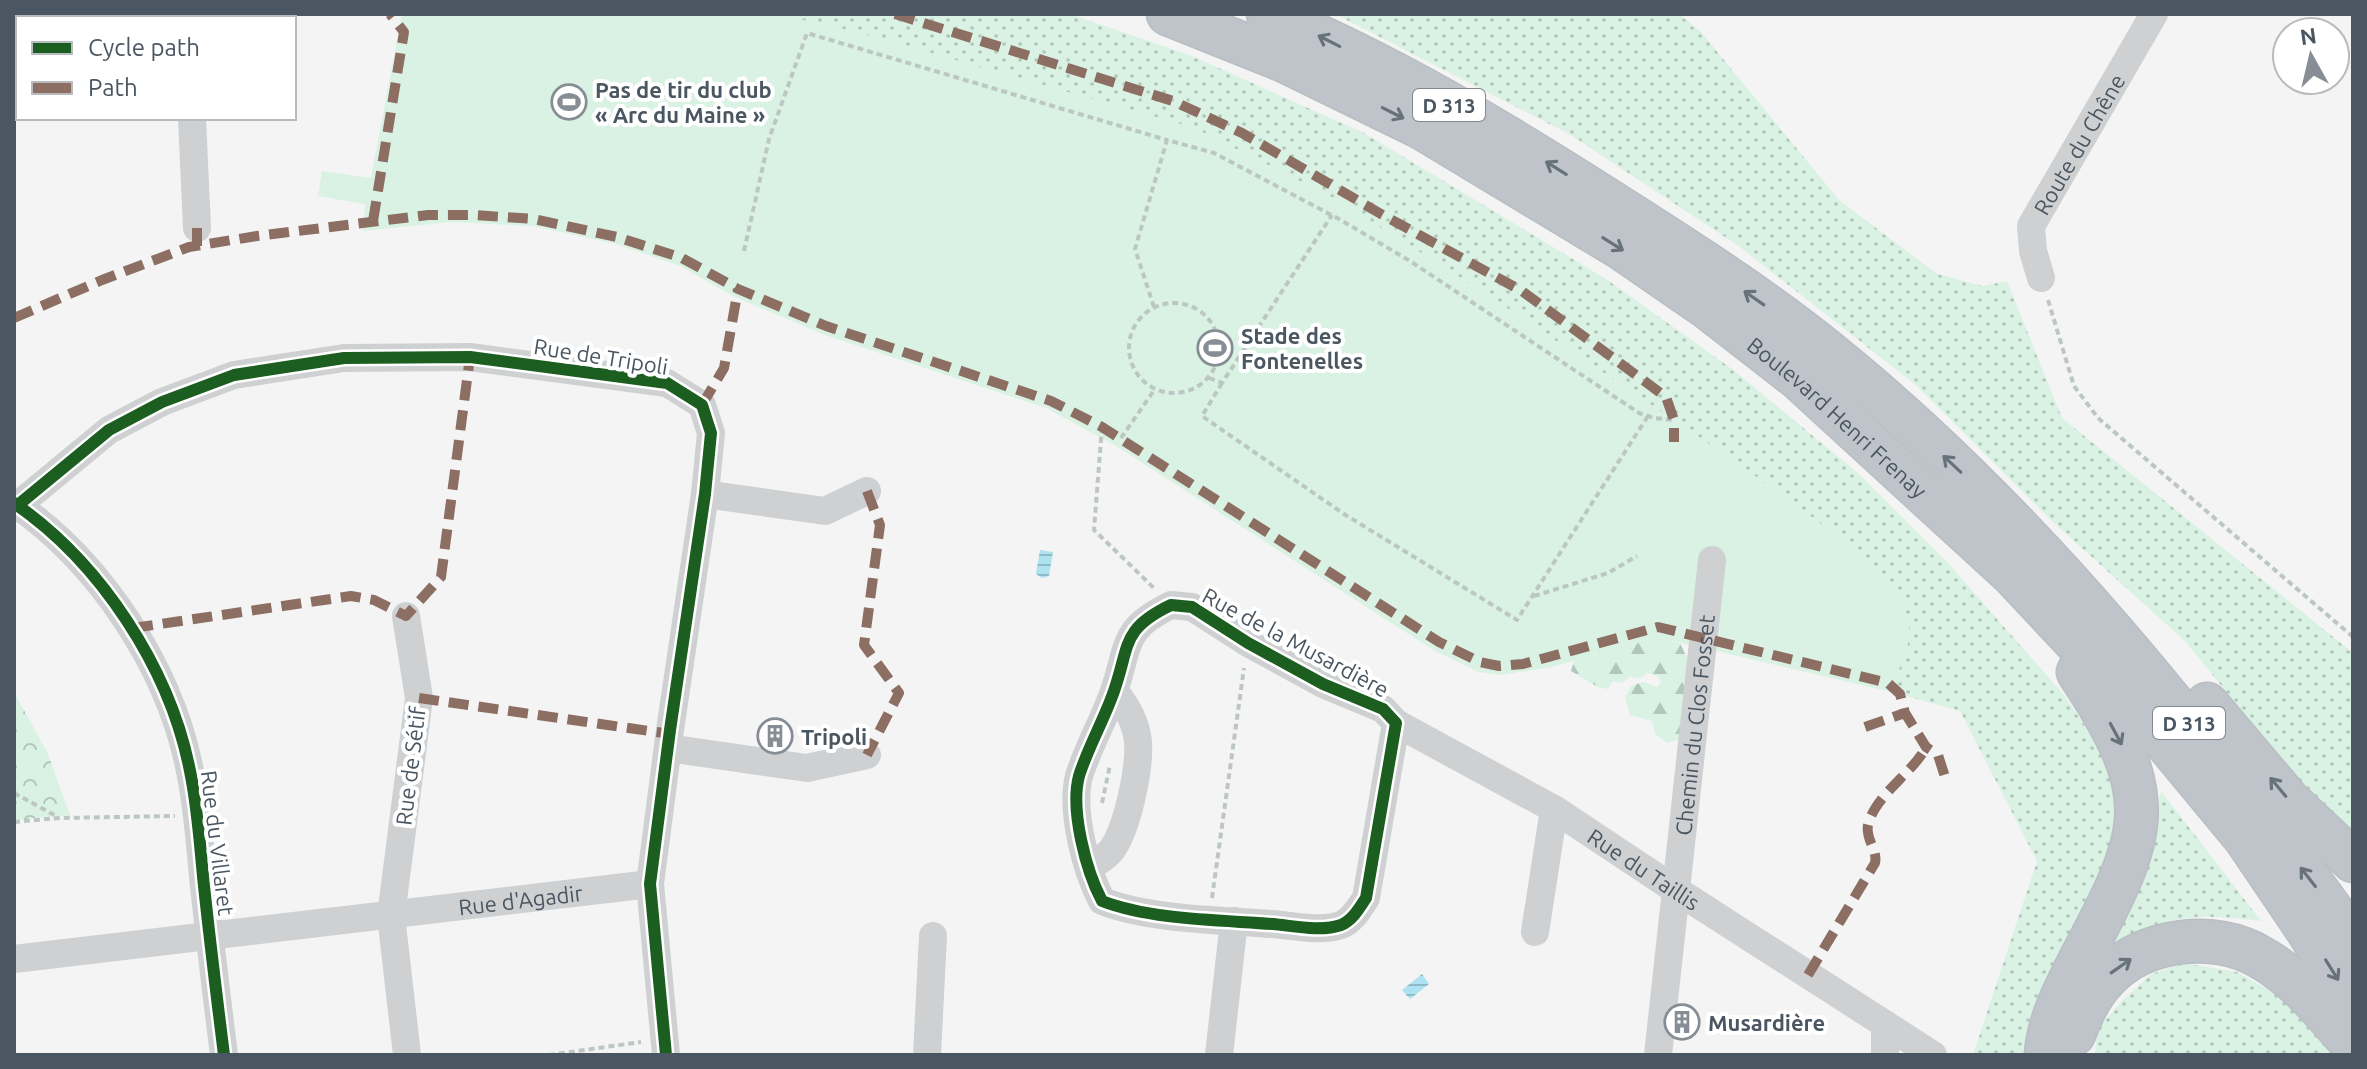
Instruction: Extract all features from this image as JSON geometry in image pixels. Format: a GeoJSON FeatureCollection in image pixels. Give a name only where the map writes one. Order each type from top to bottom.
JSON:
{"type":"FeatureCollection","features":[{"type":"Feature","properties":{"kind":"highway","name":"Boulevard Henri Frenay"},"geometry":{"type":"LineString","coordinates":[[1168,14],[1285,61],[1422,128],[1621,248],[1708,308],[1798,378],[2030,566],[2158,683],[2316,885],[2353,941]]}},
{"type":"Feature","properties":{"kind":"highway","name":"Boulevard Henri Frenay"},"geometry":{"type":"LineString","coordinates":[[1268,14],[1310,31],[1405,80],[1610,202],[1760,302],[1826,350],[1887,403],[2030,566],[2135,705],[2245,838],[2353,1004]]}},
{"type":"Feature","properties":{"kind":"highway","name":"D 313"},"geometry":{"type":"LineString","coordinates":[[2030,566],[2138,631],[2220,717],[2289,801],[2353,861]]}},
{"type":"Feature","properties":{"kind":"highway","name":"D 313"},"geometry":{"type":"LineString","coordinates":[[2030,566],[2122,746],[2136,787],[2139,814],[2126,869],[2055,1012],[2046,1055]]}},
{"type":"Feature","properties":{"kind":"highway"},"geometry":{"type":"LineString","coordinates":[[2070,1055],[2082,1012],[2109,975],[2128,960],[2150,950],[2195,941],[2218,941],[2259,956],[2310,994],[2353,1045]]}},
{"type":"Feature","properties":{"kind":"street","name":"Route du Chêne"},"geometry":{"type":"LineString","coordinates":[[2041,278],[2033,251],[2031,226],[2154,14]]}},
{"type":"Feature","properties":{"kind":"street"},"geometry":{"type":"LineString","coordinates":[[192,120],[197,228]]}},
{"type":"Feature","properties":{"kind":"street","name":"Rue de Tripoli"},"geometry":{"type":"LineString","coordinates":[[16,504],[109,430],[162,402],[234,375],[344,358],[470,357],[667,383],[702,405],[711,433],[705,494],[650,884],[665,1047]]}},
{"type":"Feature","properties":{"kind":"street"},"geometry":{"type":"LineString","coordinates":[[705,494],[825,511],[867,491]]}},
{"type":"Feature","properties":{"kind":"street","name":"Rue du Villaret"},"geometry":{"type":"LineString","coordinates":[[16,504],[77,557],[133,628],[159,678],[176,723],[190,769],[197,816],[224,1055]]}},
{"type":"Feature","properties":{"kind":"street","name":"Chemin du Clos Fosset"},"geometry":{"type":"LineString","coordinates":[[1658,1055],[1712,560]]}},
{"type":"Feature","properties":{"kind":"street","name":"Rue de la Musardière"},"geometry":{"type":"LineString","coordinates":[[1171,605],[1192,607],[1248,643],[1323,684],[1383,709],[1396,723],[1366,898],[1354,916],[1343,924],[1321,927],[1222,921],[1118,907],[1102,901],[1089,867],[1077,821],[1078,780],[1114,691],[1126,645],[1134,629],[1171,605]]}},
{"type":"Feature","properties":{"kind":"street","name":"Rue de Sétif"},"geometry":{"type":"LineString","coordinates":[[391,916],[419,698],[406,616]]}},
{"type":"Feature","properties":{"kind":"street"},"geometry":{"type":"LineString","coordinates":[[1089,867],[1111,851],[1127,817],[1135,781],[1138,742],[1131,714],[1114,691]]}},
{"type":"Feature","properties":{"kind":"street","name":"Rue du Taillis"},"geometry":{"type":"LineString","coordinates":[[1396,723],[1554,809],[1933,1055]]}},
{"type":"Feature","properties":{"kind":"street"},"geometry":{"type":"LineString","coordinates":[[668,748],[807,768],[867,755]]}},
{"type":"Feature","properties":{"kind":"street"},"geometry":{"type":"LineString","coordinates":[[1535,932],[1554,809]]}},
{"type":"Feature","properties":{"kind":"street","name":"Rue d'Agadir"},"geometry":{"type":"LineString","coordinates":[[14,959],[650,884]]}},
{"type":"Feature","properties":{"kind":"street"},"geometry":{"type":"LineString","coordinates":[[391,916],[407,1055]]}},
{"type":"Feature","properties":{"kind":"street"},"geometry":{"type":"LineString","coordinates":[[1219,1055],[1222,921]]}},
{"type":"Feature","properties":{"kind":"street"},"geometry":{"type":"LineString","coordinates":[[927,1055],[933,936]]}},
{"type":"Feature","properties":{"kind":"street"},"geometry":{"type":"LineString","coordinates":[[1885,1024],[1885,1055]]}},
{"type":"Feature","properties":{"kind":"path"},"geometry":{"type":"LineString","coordinates":[[744,251],[769,139],[807,33],[1214,153],[1332,215],[1410,261],[1639,413],[1674,420]]}},
{"type":"Feature","properties":{"kind":"path"},"geometry":{"type":"LineString","coordinates":[[1154,307],[1135,249],[1167,140]]}},
{"type":"Feature","properties":{"kind":"path"},"geometry":{"type":"LineString","coordinates":[[1332,215],[1202,416],[1344,514],[1517,620],[1648,416]]}},
{"type":"Feature","properties":{"kind":"path"},"geometry":{"type":"LineString","coordinates":[[2041,278],[2074,386],[2098,418],[2353,637]]}},
{"type":"Feature","properties":{"kind":"path"},"geometry":{"type":"LineString","coordinates":[[1178,303],[1201,311],[1210,320],[1220,343],[1219,355],[1209,378],[1193,390],[1164,393],[1137,375],[1129,354],[1131,332],[1154,307],[1178,303]]}},
{"type":"Feature","properties":{"kind":"path"},"geometry":{"type":"LineString","coordinates":[[1209,378],[1222,383]]}},
{"type":"Feature","properties":{"kind":"path"},"geometry":{"type":"LineString","coordinates":[[1121,438],[1155,389]]}},
{"type":"Feature","properties":{"kind":"path"},"geometry":{"type":"LineString","coordinates":[[1102,427],[1094,530],[1171,605]]}},
{"type":"Feature","properties":{"kind":"path"},"geometry":{"type":"LineString","coordinates":[[1531,597],[1608,573],[1637,556]]}},
{"type":"Feature","properties":{"kind":"path"},"geometry":{"type":"LineString","coordinates":[[1222,921],[1248,643]]}},
{"type":"Feature","properties":{"kind":"path"},"geometry":{"type":"LineString","coordinates":[[1102,805],[1111,762]]}},
{"type":"Feature","properties":{"kind":"path"},"geometry":{"type":"LineString","coordinates":[[14,793],[59,818]]}},
{"type":"Feature","properties":{"kind":"path"},"geometry":{"type":"LineString","coordinates":[[14,822],[59,818],[197,816]]}},
{"type":"Feature","properties":{"kind":"path"},"geometry":{"type":"LineString","coordinates":[[549,1055],[665,1047]]}},
{"type":"Feature","properties":{"kind":"green space","name":"Stade des Fontenelles"},"geometry":{"type":"Polygon","coordinates":[[[402,14],[776,14],[863,34],[1194,128],[1337,200],[1483,292],[1733,460],[1842,539],[1897,590],[1909,624],[1909,640],[1891,692],[1657,637],[1552,667],[1501,675],[1479,672],[1435,651],[1116,446],[1046,408],[825,335],[735,297],[680,266],[616,244],[533,226],[451,222],[363,231],[365,204],[318,196],[322,171],[371,178],[402,14]]]}},
{"type":"Feature","properties":{"kind":"green space"},"geometry":{"type":"Polygon","coordinates":[[[776,14],[1070,14],[1192,56],[1364,133],[1606,279],[1732,369],[1859,474],[1947,562],[2064,695],[2101,749],[2115,789],[2121,842],[2032,1055],[1973,1055],[2037,861],[1960,711],[1891,692],[1909,640],[1909,624],[1897,590],[1842,539],[1733,460],[1483,292],[1337,200],[1194,128],[863,34],[776,14]]]}},
{"type":"Feature","properties":{"kind":"green space"},"geometry":{"type":"Polygon","coordinates":[[[1335,14],[1679,14],[1701,32],[1839,200],[1937,274],[1983,286],[2007,281],[2062,418],[2353,653],[2353,839],[2288,768],[2185,641],[2053,522],[1917,386],[1740,247],[1571,135],[1335,14]]]}},
{"type":"Feature","properties":{"kind":"green space"},"geometry":{"type":"Polygon","coordinates":[[[1657,637],[1680,643],[1693,671],[1693,685],[1682,696],[1685,707],[1682,739],[1667,743],[1655,734],[1652,721],[1630,715],[1625,698],[1631,686],[1643,682],[1657,687],[1661,682],[1658,676],[1647,673],[1640,678],[1629,677],[1622,683],[1613,681],[1608,689],[1598,687],[1571,671],[1574,661],[1657,637]]]}},
{"type":"Feature","properties":{"kind":"green space"},"geometry":{"type":"Polygon","coordinates":[[[14,692],[48,754],[70,815],[14,820],[14,692]]]}},
{"type":"Feature","properties":{"kind":"green space"},"geometry":{"type":"Polygon","coordinates":[[[2161,791],[2261,921],[2208,917],[2181,919],[2149,929],[2106,954],[2152,842],[2161,791]]]}},
{"type":"Feature","properties":{"kind":"green space"},"geometry":{"type":"Polygon","coordinates":[[[2184,963],[2237,972],[2304,1010],[2336,1055],[2095,1055],[2098,1028],[2122,1001],[2151,974],[2184,963]]]}},
{"type":"Feature","properties":{"kind":"water"},"geometry":{"type":"Polygon","coordinates":[[[1040,550],[1053,552],[1049,576],[1042,578],[1036,574],[1040,550]]]}},
{"type":"Feature","properties":{"kind":"water"},"geometry":{"type":"Polygon","coordinates":[[[1422,974],[1429,984],[1410,999],[1402,990],[1422,974]]]}},
{"type":"Feature","properties":{"kind":"marked path"},"geometry":{"type":"LineString","coordinates":[[373,221],[404,32],[390,14]]}},
{"type":"Feature","properties":{"kind":"marked path"},"geometry":{"type":"LineString","coordinates":[[895,14],[1173,101],[1242,133],[1522,291],[1666,397],[1674,420],[1674,442]]}},
{"type":"Feature","properties":{"kind":"marked path"},"geometry":{"type":"LineString","coordinates":[[14,318],[189,247],[257,236],[428,215],[473,215],[534,219],[617,237],[682,258],[738,289],[826,326],[1051,401],[1102,427],[1439,642],[1480,662],[1499,666],[1523,664],[1658,627],[1888,683],[1900,694],[1905,713],[1926,747],[1938,755],[1946,780]]}},
{"type":"Feature","properties":{"kind":"marked path"},"geometry":{"type":"LineString","coordinates":[[197,228],[197,246]]}},
{"type":"Feature","properties":{"kind":"marked path"},"geometry":{"type":"LineString","coordinates":[[702,405],[724,368],[738,289]]}},
{"type":"Feature","properties":{"kind":"marked path"},"geometry":{"type":"LineString","coordinates":[[133,628],[351,596],[374,600],[406,616],[441,577],[470,357]]}},
{"type":"Feature","properties":{"kind":"marked path"},"geometry":{"type":"LineString","coordinates":[[867,491],[880,525],[864,645],[899,693],[867,755]]}},
{"type":"Feature","properties":{"kind":"marked path"},"geometry":{"type":"LineString","coordinates":[[419,698],[670,734]]}},
{"type":"Feature","properties":{"kind":"marked path"},"geometry":{"type":"LineString","coordinates":[[1865,727],[1905,713]]}},
{"type":"Feature","properties":{"kind":"marked path"},"geometry":{"type":"LineString","coordinates":[[1808,975],[1875,863],[1868,830],[1872,814],[1926,747]]}},
{"type":"Feature","properties":{"kind":"cycle path"},"geometry":{"type":"LineString","coordinates":[[18,505],[109,430],[162,402],[234,375],[344,358],[470,357],[667,383],[702,405],[711,433],[705,494],[650,884],[666,1055]]}},
{"type":"Feature","properties":{"kind":"cycle path"},"geometry":{"type":"LineString","coordinates":[[14,503],[75,555],[102,587],[127,620],[166,694],[180,732],[193,785],[224,1055]]}},
{"type":"Feature","properties":{"kind":"cycle path"},"geometry":{"type":"LineString","coordinates":[[1171,605],[1192,607],[1248,643],[1323,684],[1383,709],[1396,723],[1366,898],[1345,923],[1316,928],[1186,918],[1142,912],[1102,901],[1090,874],[1081,840],[1077,806],[1079,776],[1110,702],[1130,640],[1143,622],[1171,605]]}},
{"type":"Feature","properties":{"kind":"place","name":"Pas de tir du club « Arc du Maine »"},"geometry":{"type":"Point","coordinates":[569,102]}},
{"type":"Feature","properties":{"kind":"place","name":"Stade des Fontenelles"},"geometry":{"type":"Point","coordinates":[1215,348]}},
{"type":"Feature","properties":{"kind":"place","name":"Tripoli"},"geometry":{"type":"Point","coordinates":[775,736]}},
{"type":"Feature","properties":{"kind":"place","name":"Musardière"},"geometry":{"type":"Point","coordinates":[1682,1022]}}]}
